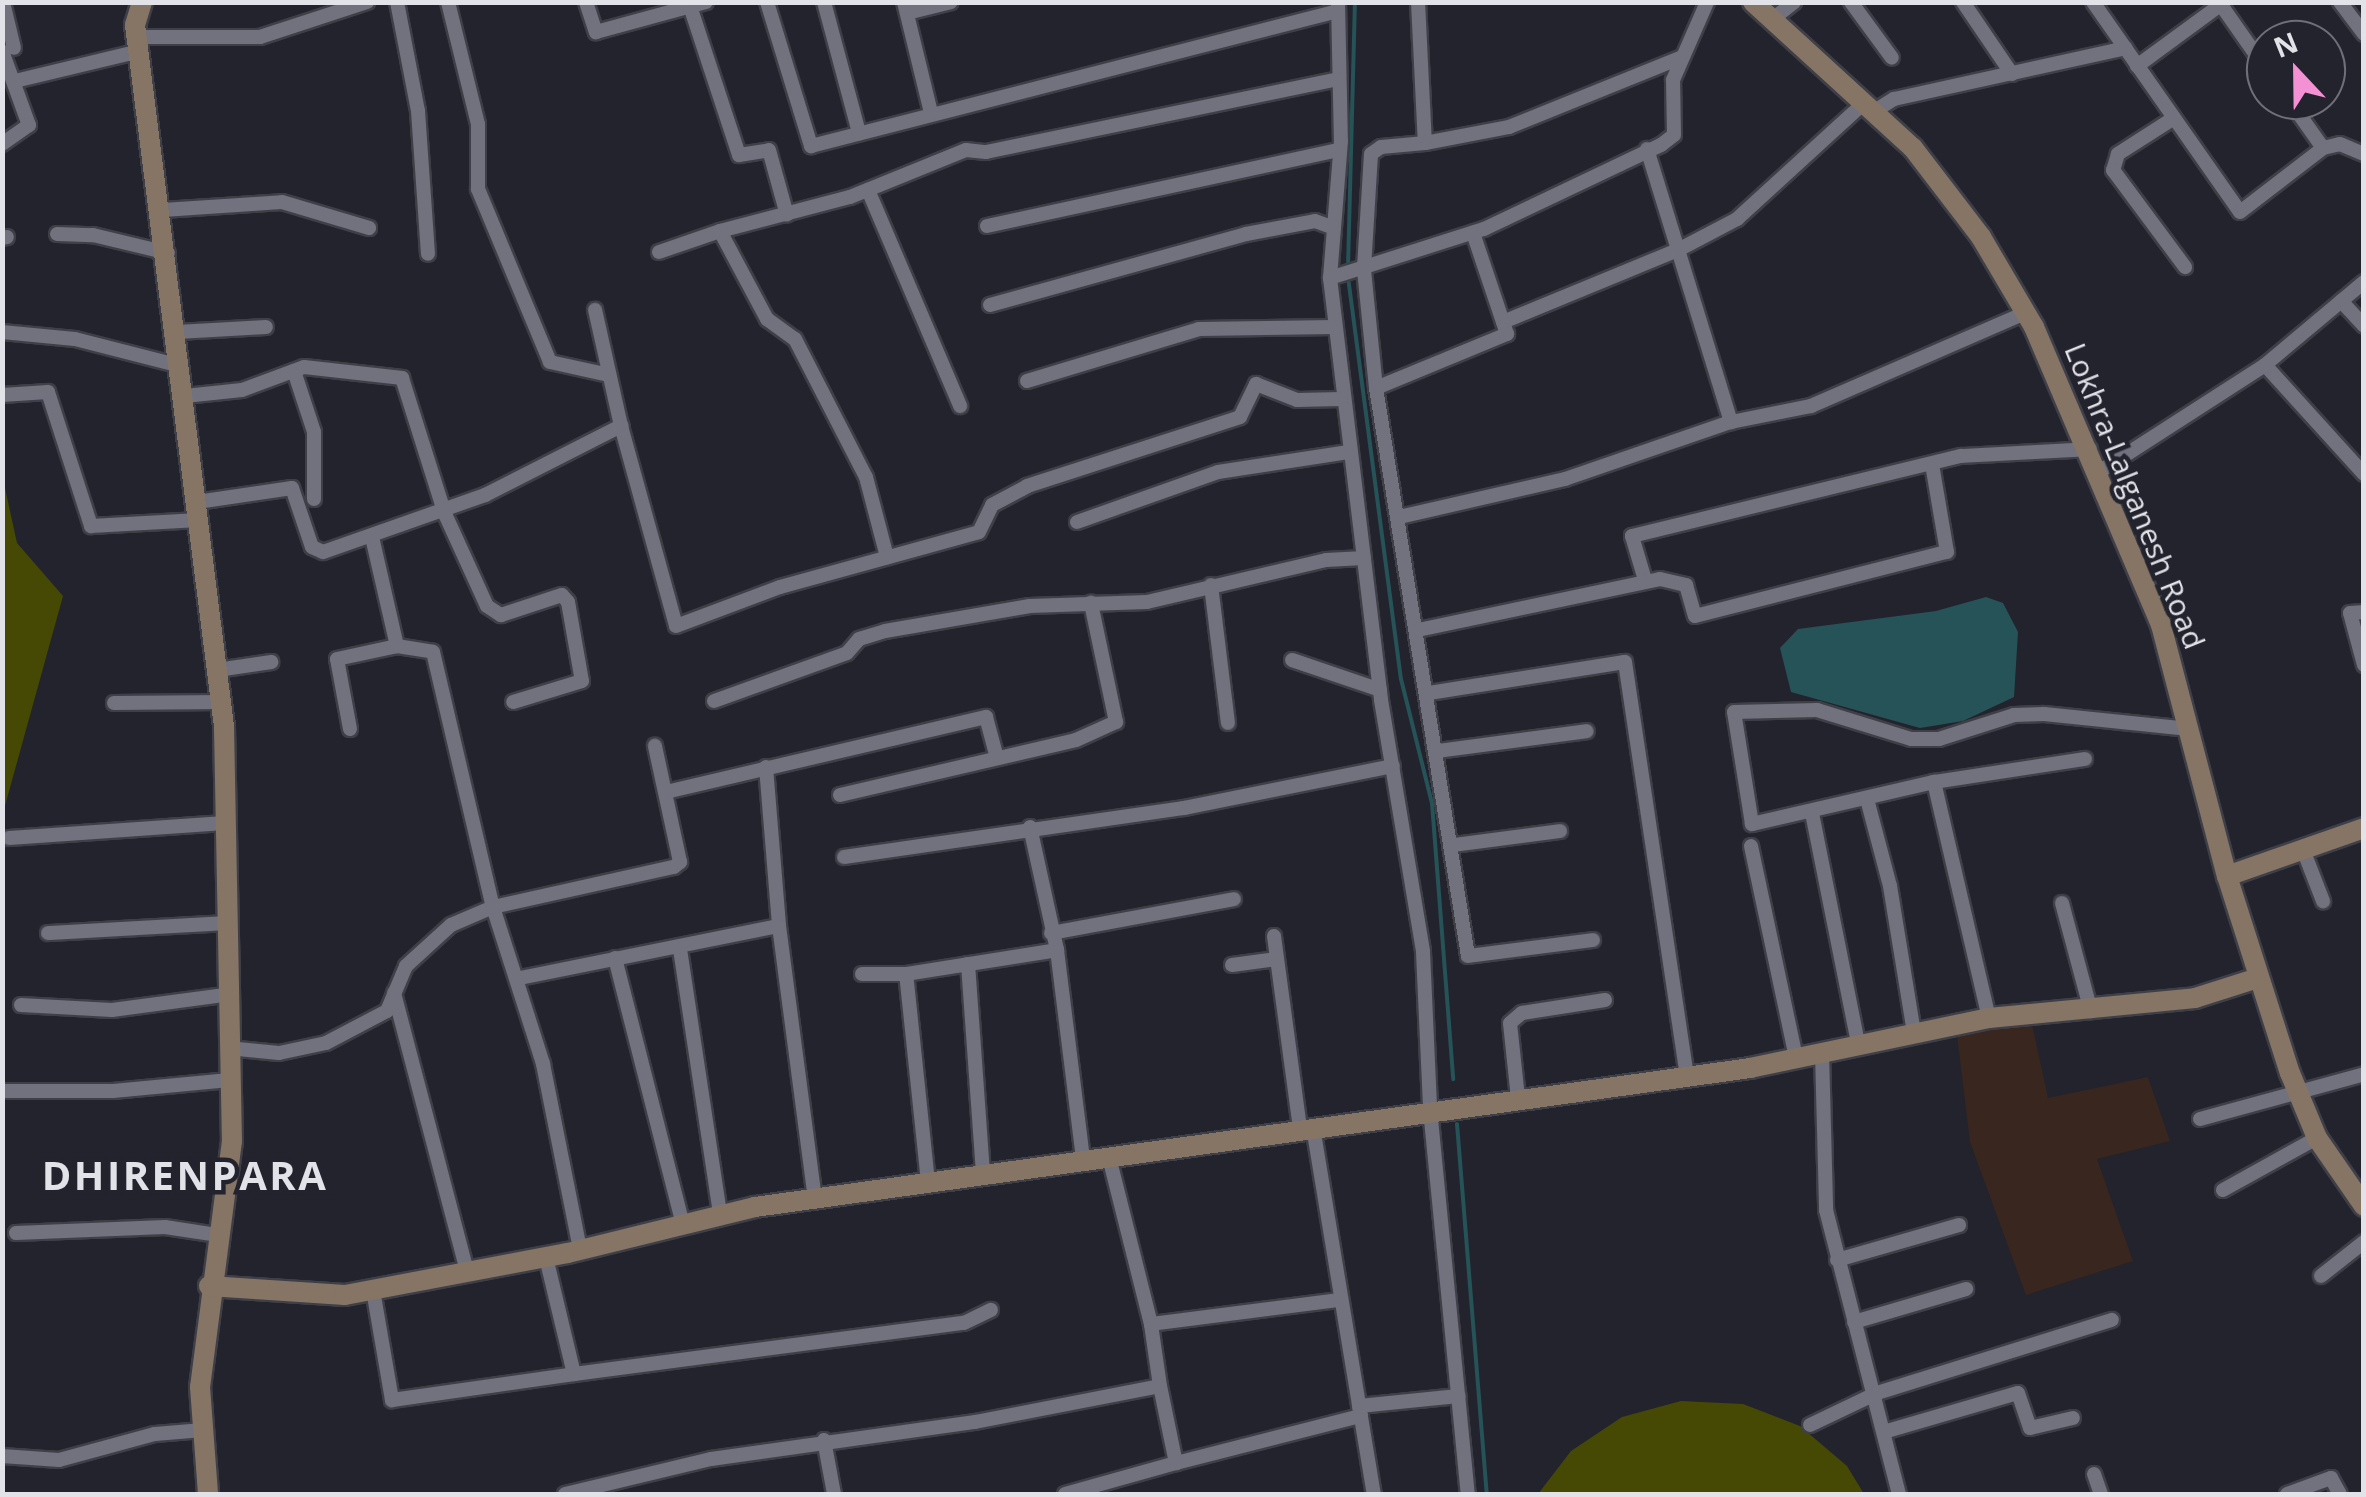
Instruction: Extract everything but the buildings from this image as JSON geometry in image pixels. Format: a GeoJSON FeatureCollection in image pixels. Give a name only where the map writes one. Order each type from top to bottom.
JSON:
{"type":"FeatureCollection","features":[{"type":"Feature","properties":{"kind":"main road"},"geometry":{"type":"LineString","coordinates":[[142,2],[139,44],[163,210],[221,702],[225,995],[232,1140],[210,1286],[204,1430],[208,1494]]}},
{"type":"Feature","properties":{"kind":"main road","name":"Lokhra-Lalganesh Road"},"geometry":{"type":"LineString","coordinates":[[1753,2],[1936,177],[2025,312],[2090,449],[2161,625],[2258,978],[2300,1096],[2317,1138],[2364,1206]]}},
{"type":"Feature","properties":{"kind":"main road"},"geometry":{"type":"LineString","coordinates":[[2228,876],[2364,828]]}},
{"type":"Feature","properties":{"kind":"main road"},"geometry":{"type":"LineString","coordinates":[[210,1286],[345,1296],[815,1198],[1687,1076],[1990,1018],[2195,998],[2258,978]]}},
{"type":"Feature","properties":{"kind":"street"},"geometry":{"type":"LineString","coordinates":[[2,144],[29,125],[14,81],[3,2]]}},
{"type":"Feature","properties":{"kind":"street"},"geometry":{"type":"LineString","coordinates":[[14,81],[139,44],[260,37],[366,2]]}},
{"type":"Feature","properties":{"kind":"street"},"geometry":{"type":"LineString","coordinates":[[398,2],[418,111],[428,254]]}},
{"type":"Feature","properties":{"kind":"street"},"geometry":{"type":"LineString","coordinates":[[448,2],[478,124],[478,189],[550,362],[609,375]]}},
{"type":"Feature","properties":{"kind":"street"},"geometry":{"type":"LineString","coordinates":[[586,2],[596,32],[698,4],[739,155],[768,150],[787,215]]}},
{"type":"Feature","properties":{"kind":"street"},"geometry":{"type":"LineString","coordinates":[[766,2],[811,146],[1338,7],[1340,150],[1334,228],[1334,327],[1380,690],[1423,952],[1430,1109],[1468,1494]]}},
{"type":"Feature","properties":{"kind":"street"},"geometry":{"type":"LineString","coordinates":[[824,2],[859,133]]}},
{"type":"Feature","properties":{"kind":"street"},"geometry":{"type":"LineString","coordinates":[[930,113],[906,8],[951,2]]}},
{"type":"Feature","properties":{"kind":"street"},"geometry":{"type":"LineString","coordinates":[[1418,2],[1425,144]]}},
{"type":"Feature","properties":{"kind":"street"},"geometry":{"type":"LineString","coordinates":[[1334,277],[1473,233],[1674,135],[1671,102],[1682,56],[1707,2]]}},
{"type":"Feature","properties":{"kind":"street"},"geometry":{"type":"LineString","coordinates":[[1770,21],[1794,2]]}},
{"type":"Feature","properties":{"kind":"street"},"geometry":{"type":"LineString","coordinates":[[1852,2],[1892,58]]}},
{"type":"Feature","properties":{"kind":"street"},"geometry":{"type":"LineString","coordinates":[[1964,2],[2012,74]]}},
{"type":"Feature","properties":{"kind":"street"},"geometry":{"type":"LineString","coordinates":[[2093,2],[2240,212],[2323,148],[2340,144],[2364,154]]}},
{"type":"Feature","properties":{"kind":"street"},"geometry":{"type":"LineString","coordinates":[[2340,2],[2364,34]]}},
{"type":"Feature","properties":{"kind":"street"},"geometry":{"type":"LineString","coordinates":[[2137,66],[2221,3],[2246,39]]}},
{"type":"Feature","properties":{"kind":"street"},"geometry":{"type":"LineString","coordinates":[[1503,322],[1678,250],[1768,196],[1868,108],[2125,48]]}},
{"type":"Feature","properties":{"kind":"street"},"geometry":{"type":"LineString","coordinates":[[1593,940],[1468,956],[1454,845],[1376,388],[1362,271],[1373,150],[1510,127],[1682,56]]}},
{"type":"Feature","properties":{"kind":"street"},"geometry":{"type":"LineString","coordinates":[[659,252],[868,190],[966,150],[986,152],[1339,78]]}},
{"type":"Feature","properties":{"kind":"street"},"geometry":{"type":"LineString","coordinates":[[2174,118],[2118,154],[2113,170],[2184,267]]}},
{"type":"Feature","properties":{"kind":"street"},"geometry":{"type":"LineString","coordinates":[[2303,120],[2323,148]]}},
{"type":"Feature","properties":{"kind":"street"},"geometry":{"type":"LineString","coordinates":[[1646,149],[1732,422]]}},
{"type":"Feature","properties":{"kind":"street"},"geometry":{"type":"LineString","coordinates":[[988,226],[1340,150]]}},
{"type":"Feature","properties":{"kind":"street"},"geometry":{"type":"LineString","coordinates":[[868,190],[960,406]]}},
{"type":"Feature","properties":{"kind":"street"},"geometry":{"type":"LineString","coordinates":[[163,210],[282,202],[369,228]]}},
{"type":"Feature","properties":{"kind":"street"},"geometry":{"type":"LineString","coordinates":[[990,305],[1075,276],[1246,234],[1316,221],[1334,228]]}},
{"type":"Feature","properties":{"kind":"street"},"geometry":{"type":"LineString","coordinates":[[720,232],[767,318],[795,339],[866,476],[887,556]]}},
{"type":"Feature","properties":{"kind":"street"},"geometry":{"type":"LineString","coordinates":[[1376,388],[1507,334],[1473,233]]}},
{"type":"Feature","properties":{"kind":"street"},"geometry":{"type":"LineString","coordinates":[[57,234],[93,235],[168,253]]}},
{"type":"Feature","properties":{"kind":"street"},"geometry":{"type":"LineString","coordinates":[[2099,472],[2265,365],[2364,282]]}},
{"type":"Feature","properties":{"kind":"street"},"geometry":{"type":"LineString","coordinates":[[2341,301],[2364,326]]}},
{"type":"Feature","properties":{"kind":"street"},"geometry":{"type":"LineString","coordinates":[[596,310],[620,426],[676,626],[887,556],[979,532],[992,505],[1028,486],[1240,418],[1256,384],[1297,400],[1341,399]]}},
{"type":"Feature","properties":{"kind":"street"},"geometry":{"type":"LineString","coordinates":[[1398,516],[1564,479],[1732,422],[1810,406],[2025,312]]}},
{"type":"Feature","properties":{"kind":"street"},"geometry":{"type":"LineString","coordinates":[[177,332],[266,327]]}},
{"type":"Feature","properties":{"kind":"street"},"geometry":{"type":"LineString","coordinates":[[1027,381],[1199,329],[1334,327]]}},
{"type":"Feature","properties":{"kind":"street"},"geometry":{"type":"LineString","coordinates":[[2,332],[76,339],[181,366]]}},
{"type":"Feature","properties":{"kind":"street"},"geometry":{"type":"LineString","coordinates":[[2265,365],[2364,474]]}},
{"type":"Feature","properties":{"kind":"street"},"geometry":{"type":"LineString","coordinates":[[185,396],[242,390],[319,366],[402,378],[445,514],[491,612],[562,594],[568,602],[582,681],[513,702]]}},
{"type":"Feature","properties":{"kind":"street"},"geometry":{"type":"LineString","coordinates":[[294,371],[314,432],[314,498]]}},
{"type":"Feature","properties":{"kind":"street"},"geometry":{"type":"LineString","coordinates":[[2,395],[48,392],[91,526],[198,511],[292,488],[312,548],[324,552],[445,514],[620,426]]}},
{"type":"Feature","properties":{"kind":"street"},"geometry":{"type":"LineString","coordinates":[[1644,580],[1632,536],[1961,456],[2090,449]]}},
{"type":"Feature","properties":{"kind":"street"},"geometry":{"type":"LineString","coordinates":[[1076,522],[1218,472],[1348,452]]}},
{"type":"Feature","properties":{"kind":"street"},"geometry":{"type":"LineString","coordinates":[[1418,630],[1644,580],[1686,585],[1695,616],[1947,552],[1932,464]]}},
{"type":"Feature","properties":{"kind":"street"},"geometry":{"type":"LineString","coordinates":[[372,537],[397,646]]}},
{"type":"Feature","properties":{"kind":"street"},"geometry":{"type":"LineString","coordinates":[[714,701],[847,654],[859,639],[885,631],[1030,606],[1148,602],[1211,585],[1364,558]]}},
{"type":"Feature","properties":{"kind":"street"},"geometry":{"type":"LineString","coordinates":[[1211,585],[1228,722]]}},
{"type":"Feature","properties":{"kind":"street"},"geometry":{"type":"LineString","coordinates":[[840,796],[996,755],[1076,740],[1116,722],[1091,603]]}},
{"type":"Feature","properties":{"kind":"street"},"geometry":{"type":"LineString","coordinates":[[2364,612],[2350,613],[2364,665]]}},
{"type":"Feature","properties":{"kind":"street"},"geometry":{"type":"LineString","coordinates":[[350,729],[337,658],[397,646],[433,652],[493,907],[520,978],[580,1250]]}},
{"type":"Feature","properties":{"kind":"street"},"geometry":{"type":"LineString","coordinates":[[1292,660],[1380,690]]}},
{"type":"Feature","properties":{"kind":"street"},"geometry":{"type":"LineString","coordinates":[[217,670],[270,662]]}},
{"type":"Feature","properties":{"kind":"street"},"geometry":{"type":"LineString","coordinates":[[1428,693],[1625,662],[1687,1076]]}},
{"type":"Feature","properties":{"kind":"street"},"geometry":{"type":"LineString","coordinates":[[114,703],[221,702]]}},
{"type":"Feature","properties":{"kind":"street"},"geometry":{"type":"LineString","coordinates":[[2085,759],[1934,782],[1752,824],[1734,712],[1817,710],[1911,739],[1939,739],[2014,715],[2188,729]]}},
{"type":"Feature","properties":{"kind":"street"},"geometry":{"type":"LineString","coordinates":[[666,792],[986,717],[996,755]]}},
{"type":"Feature","properties":{"kind":"street"},"geometry":{"type":"LineString","coordinates":[[1438,751],[1587,731]]}},
{"type":"Feature","properties":{"kind":"street"},"geometry":{"type":"LineString","coordinates":[[228,1048],[278,1053],[326,1043],[387,1011],[406,966],[451,925],[493,907],[674,867],[680,862],[655,746]]}},
{"type":"Feature","properties":{"kind":"street"},"geometry":{"type":"LineString","coordinates":[[844,857],[1030,827],[1184,808],[1393,766]]}},
{"type":"Feature","properties":{"kind":"street"},"geometry":{"type":"LineString","coordinates":[[766,767],[778,926],[815,1198]]}},
{"type":"Feature","properties":{"kind":"street"},"geometry":{"type":"LineString","coordinates":[[1934,782],[1990,1018]]}},
{"type":"Feature","properties":{"kind":"street"},"geometry":{"type":"LineString","coordinates":[[1867,799],[1890,886],[1914,1032]]}},
{"type":"Feature","properties":{"kind":"street"},"geometry":{"type":"LineString","coordinates":[[1812,813],[1858,1043]]}},
{"type":"Feature","properties":{"kind":"street"},"geometry":{"type":"LineString","coordinates":[[9,838],[224,822]]}},
{"type":"Feature","properties":{"kind":"street"},"geometry":{"type":"LineString","coordinates":[[1030,827],[1056,950],[1083,1160]]}},
{"type":"Feature","properties":{"kind":"street"},"geometry":{"type":"LineString","coordinates":[[1454,845],[1560,831]]}},
{"type":"Feature","properties":{"kind":"street"},"geometry":{"type":"LineString","coordinates":[[1751,846],[1796,1058]]}},
{"type":"Feature","properties":{"kind":"street"},"geometry":{"type":"LineString","coordinates":[[2304,852],[2323,900]]}},
{"type":"Feature","properties":{"kind":"street"},"geometry":{"type":"LineString","coordinates":[[1051,933],[1234,900]]}},
{"type":"Feature","properties":{"kind":"street"},"geometry":{"type":"LineString","coordinates":[[2062,903],[2092,1011]]}},
{"type":"Feature","properties":{"kind":"street"},"geometry":{"type":"LineString","coordinates":[[48,933],[225,923]]}},
{"type":"Feature","properties":{"kind":"street"},"geometry":{"type":"LineString","coordinates":[[520,978],[615,958],[643,948],[680,949],[722,934],[778,926]]}},
{"type":"Feature","properties":{"kind":"street"},"geometry":{"type":"LineString","coordinates":[[1274,936],[1374,1494]]}},
{"type":"Feature","properties":{"kind":"street"},"geometry":{"type":"LineString","coordinates":[[680,949],[720,1215]]}},
{"type":"Feature","properties":{"kind":"street"},"geometry":{"type":"LineString","coordinates":[[862,974],[906,974],[1056,950]]}},
{"type":"Feature","properties":{"kind":"street"},"geometry":{"type":"LineString","coordinates":[[615,958],[683,1224]]}},
{"type":"Feature","properties":{"kind":"street"},"geometry":{"type":"LineString","coordinates":[[1232,965],[1277,959]]}},
{"type":"Feature","properties":{"kind":"street"},"geometry":{"type":"LineString","coordinates":[[968,964],[983,1174]]}},
{"type":"Feature","properties":{"kind":"street"},"geometry":{"type":"LineString","coordinates":[[906,974],[928,1182]]}},
{"type":"Feature","properties":{"kind":"street"},"geometry":{"type":"LineString","coordinates":[[394,992],[468,1272]]}},
{"type":"Feature","properties":{"kind":"street"},"geometry":{"type":"LineString","coordinates":[[21,1006],[112,1010],[225,995]]}},
{"type":"Feature","properties":{"kind":"street"},"geometry":{"type":"LineString","coordinates":[[1518,1098],[1510,1023],[1522,1012],[1605,1000]]}},
{"type":"Feature","properties":{"kind":"street"},"geometry":{"type":"LineString","coordinates":[[1822,1052],[1825,1206],[1854,1322],[1877,1393],[1900,1494]]}},
{"type":"Feature","properties":{"kind":"street"},"geometry":{"type":"LineString","coordinates":[[2200,1120],[2300,1096],[2364,1074]]}},
{"type":"Feature","properties":{"kind":"street"},"geometry":{"type":"LineString","coordinates":[[2,1091],[112,1091],[229,1080]]}},
{"type":"Feature","properties":{"kind":"street"},"geometry":{"type":"LineString","coordinates":[[2223,1190],[2317,1138]]}},
{"type":"Feature","properties":{"kind":"street"},"geometry":{"type":"LineString","coordinates":[[1109,1157],[1152,1324],[1176,1463]]}},
{"type":"Feature","properties":{"kind":"street"},"geometry":{"type":"LineString","coordinates":[[1837,1260],[1959,1225]]}},
{"type":"Feature","properties":{"kind":"street"},"geometry":{"type":"LineString","coordinates":[[16,1233],[166,1227],[218,1235]]}},
{"type":"Feature","properties":{"kind":"street"},"geometry":{"type":"LineString","coordinates":[[2322,1276],[2364,1242]]}},
{"type":"Feature","properties":{"kind":"street"},"geometry":{"type":"LineString","coordinates":[[546,1257],[574,1374]]}},
{"type":"Feature","properties":{"kind":"street"},"geometry":{"type":"LineString","coordinates":[[1854,1322],[1966,1289]]}},
{"type":"Feature","properties":{"kind":"street"},"geometry":{"type":"LineString","coordinates":[[373,1290],[392,1400],[964,1322],[991,1310]]}},
{"type":"Feature","properties":{"kind":"street"},"geometry":{"type":"LineString","coordinates":[[1152,1324],[1338,1300]]}},
{"type":"Feature","properties":{"kind":"street"},"geometry":{"type":"LineString","coordinates":[[1810,1425],[1877,1393],[2112,1320]]}},
{"type":"Feature","properties":{"kind":"street"},"geometry":{"type":"LineString","coordinates":[[565,1494],[824,1440],[975,1422],[1160,1386]]}},
{"type":"Feature","properties":{"kind":"street"},"geometry":{"type":"LineString","coordinates":[[1886,1431],[2018,1393],[2030,1428],[2073,1418]]}},
{"type":"Feature","properties":{"kind":"street"},"geometry":{"type":"LineString","coordinates":[[1065,1494],[1360,1411],[1458,1396]]}},
{"type":"Feature","properties":{"kind":"street"},"geometry":{"type":"LineString","coordinates":[[2,1456],[58,1460],[155,1434],[204,1430]]}},
{"type":"Feature","properties":{"kind":"street"},"geometry":{"type":"LineString","coordinates":[[824,1440],[834,1494]]}},
{"type":"Feature","properties":{"kind":"street"},"geometry":{"type":"LineString","coordinates":[[2094,1474],[2100,1494]]}},
{"type":"Feature","properties":{"kind":"street"},"geometry":{"type":"LineString","coordinates":[[2287,1494],[2331,1478],[2340,1494]]}},
{"type":"Feature","properties":{"kind":"shaded area"},"geometry":{"type":"Polygon","coordinates":[[[2,474],[17,543],[63,596],[3,813],[2,474]]]}},
{"type":"Feature","properties":{"kind":"shaded area"},"geometry":{"type":"Polygon","coordinates":[[[1986,597],[2003,603],[2018,632],[2014,697],[1963,721],[1920,728],[1791,692],[1780,648],[1798,629],[1936,611],[1986,597]]]}},
{"type":"Feature","properties":{"kind":"shaded area"},"geometry":{"type":"Polygon","coordinates":[[[2032,1024],[2048,1098],[2148,1077],[2170,1141],[2097,1159],[2133,1261],[2026,1295],[1970,1142],[1957,1035],[2032,1024]]]}},
{"type":"Feature","properties":{"kind":"shaded area"},"geometry":{"type":"Polygon","coordinates":[[[1681,1401],[1743,1404],[1800,1426],[1847,1466],[1864,1494],[1538,1494],[1571,1451],[1622,1417],[1681,1401]]]}},
{"type":"Feature","properties":{"kind":"waterway"},"geometry":{"type":"LineString","coordinates":[[1348,267],[1355,2]]}},
{"type":"Feature","properties":{"kind":"waterway"},"geometry":{"type":"LineString","coordinates":[[1348,277],[1401,679],[1432,803],[1453,1079]]}},
{"type":"Feature","properties":{"kind":"waterway"},"geometry":{"type":"LineString","coordinates":[[1457,1124],[1487,1494]]}},
{"type":"Feature","properties":{"kind":"district","name":"DHIRENPARA"},"geometry":{"type":"Point","coordinates":[185,1175]}}]}
